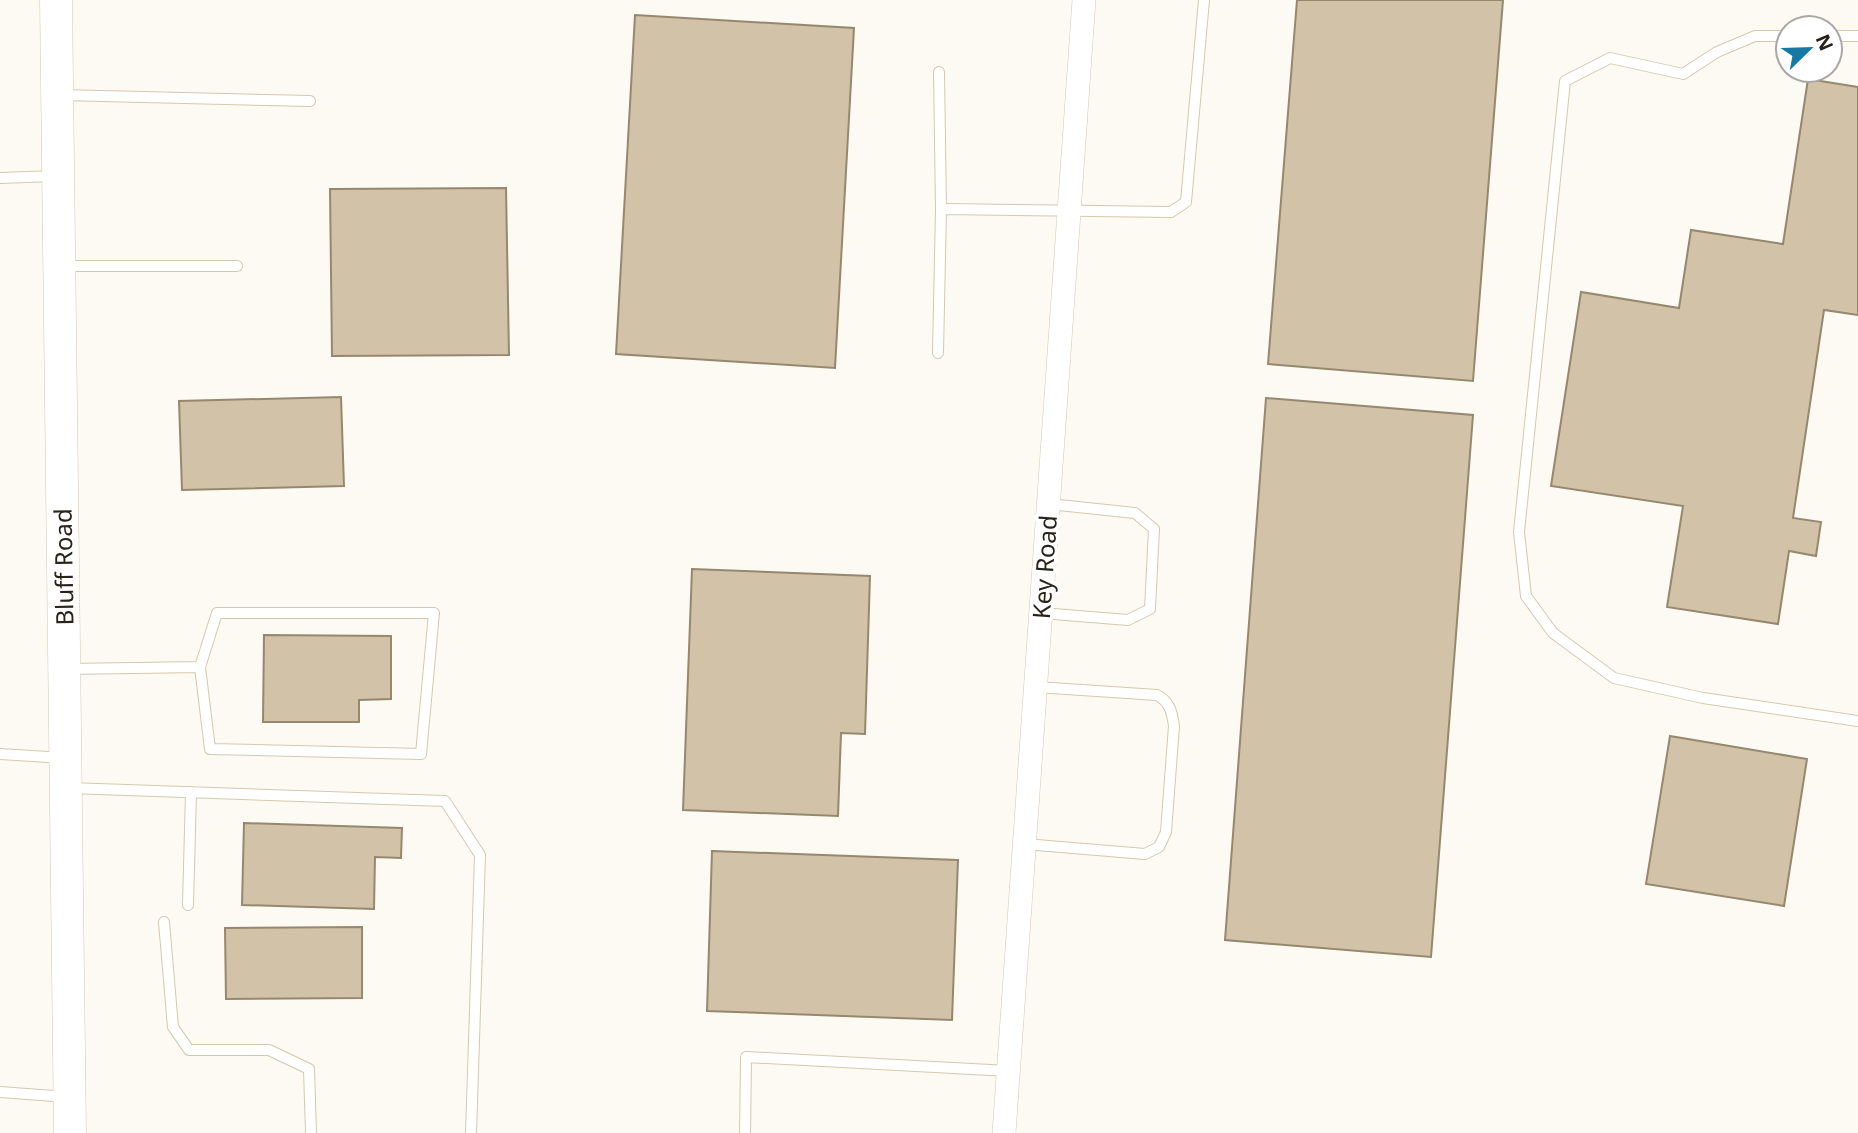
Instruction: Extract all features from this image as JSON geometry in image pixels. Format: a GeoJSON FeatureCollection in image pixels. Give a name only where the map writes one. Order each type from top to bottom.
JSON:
{"type":"FeatureCollection","features":[{"type":"Feature","properties":{"kind":"main road","name":"Bluff Road"},"geometry":{"type":"LineString","coordinates":[[56,0],[70,1133]]}},
{"type":"Feature","properties":{"kind":"street","name":"Key Road"},"geometry":{"type":"LineString","coordinates":[[1004,1133],[1084,0]]}},
{"type":"Feature","properties":{"kind":"lane"},"geometry":{"type":"LineString","coordinates":[[941,209],[1171,212],[1186,202],[1204,0]]}},
{"type":"Feature","properties":{"kind":"lane"},"geometry":{"type":"LineString","coordinates":[[1774,36],[1755,36],[1717,52],[1683,74],[1610,58],[1565,81],[1519,532],[1526,596],[1553,633],[1614,678],[1703,698],[1858,721]]}},
{"type":"Feature","properties":{"kind":"lane"},"geometry":{"type":"LineString","coordinates":[[938,353],[941,209],[939,72]]}},
{"type":"Feature","properties":{"kind":"lane"},"geometry":{"type":"LineString","coordinates":[[57,95],[310,101]]}},
{"type":"Feature","properties":{"kind":"lane"},"geometry":{"type":"LineString","coordinates":[[0,178],[58,175]]}},
{"type":"Feature","properties":{"kind":"lane"},"geometry":{"type":"LineString","coordinates":[[59,266],[237,266]]}},
{"type":"Feature","properties":{"kind":"lane"},"geometry":{"type":"LineString","coordinates":[[1041,612],[1128,620],[1150,609],[1154,529],[1135,513],[1049,505]]}},
{"type":"Feature","properties":{"kind":"lane"},"geometry":{"type":"LineString","coordinates":[[217,612],[434,613],[421,754],[209,749],[200,667],[217,612]]}},
{"type":"Feature","properties":{"kind":"lane"},"geometry":{"type":"LineString","coordinates":[[64,669],[200,667]]}},
{"type":"Feature","properties":{"kind":"lane"},"geometry":{"type":"LineString","coordinates":[[1025,844],[1145,854],[1159,847],[1166,832],[1174,726],[1172,712],[1166,700],[1157,695],[1036,687]]}},
{"type":"Feature","properties":{"kind":"lane"},"geometry":{"type":"LineString","coordinates":[[0,754],[66,773],[191,792],[445,801],[480,855],[471,1133]]}},
{"type":"Feature","properties":{"kind":"lane"},"geometry":{"type":"LineString","coordinates":[[188,905],[191,792]]}},
{"type":"Feature","properties":{"kind":"lane"},"geometry":{"type":"LineString","coordinates":[[164,922],[173,1027],[189,1050],[269,1050],[309,1069],[311,1133]]}},
{"type":"Feature","properties":{"kind":"lane"},"geometry":{"type":"LineString","coordinates":[[745,1133],[746,1057],[1009,1071]]}},
{"type":"Feature","properties":{"kind":"lane"},"geometry":{"type":"LineString","coordinates":[[0,1092],[69,1097]]}},
{"type":"Feature","properties":{"kind":"building"},"geometry":{"type":"Polygon","coordinates":[[[1297,0],[1503,0],[1473,381],[1268,364],[1297,0]]]}},
{"type":"Feature","properties":{"kind":"building"},"geometry":{"type":"Polygon","coordinates":[[[635,15],[854,28],[835,368],[616,354],[635,15]]]}},
{"type":"Feature","properties":{"kind":"building"},"geometry":{"type":"Polygon","coordinates":[[[1807,84],[1858,87],[1858,315],[1824,310],[1793,518],[1821,522],[1816,556],[1789,551],[1778,624],[1667,607],[1683,506],[1551,486],[1581,292],[1679,308],[1691,230],[1783,244],[1807,84]]]}},
{"type":"Feature","properties":{"kind":"building"},"geometry":{"type":"Polygon","coordinates":[[[506,188],[509,355],[332,356],[330,189],[506,188]]]}},
{"type":"Feature","properties":{"kind":"building"},"geometry":{"type":"Polygon","coordinates":[[[341,397],[344,486],[182,490],[179,401],[341,397]]]}},
{"type":"Feature","properties":{"kind":"building"},"geometry":{"type":"Polygon","coordinates":[[[1266,398],[1473,415],[1431,957],[1225,940],[1266,398]]]}},
{"type":"Feature","properties":{"kind":"building"},"geometry":{"type":"Polygon","coordinates":[[[692,569],[870,576],[865,734],[841,733],[838,816],[683,810],[692,569]]]}},
{"type":"Feature","properties":{"kind":"building"},"geometry":{"type":"Polygon","coordinates":[[[264,635],[391,636],[391,699],[359,700],[359,722],[263,722],[264,635]]]}},
{"type":"Feature","properties":{"kind":"building"},"geometry":{"type":"Polygon","coordinates":[[[1670,736],[1807,759],[1784,906],[1646,884],[1670,736]]]}},
{"type":"Feature","properties":{"kind":"building"},"geometry":{"type":"Polygon","coordinates":[[[244,823],[402,828],[401,858],[375,857],[374,909],[242,905],[244,823]]]}},
{"type":"Feature","properties":{"kind":"building"},"geometry":{"type":"Polygon","coordinates":[[[712,851],[958,860],[952,1020],[707,1011],[712,851]]]}},
{"type":"Feature","properties":{"kind":"building"},"geometry":{"type":"Polygon","coordinates":[[[362,927],[362,998],[226,999],[225,928],[362,927]]]}}]}
